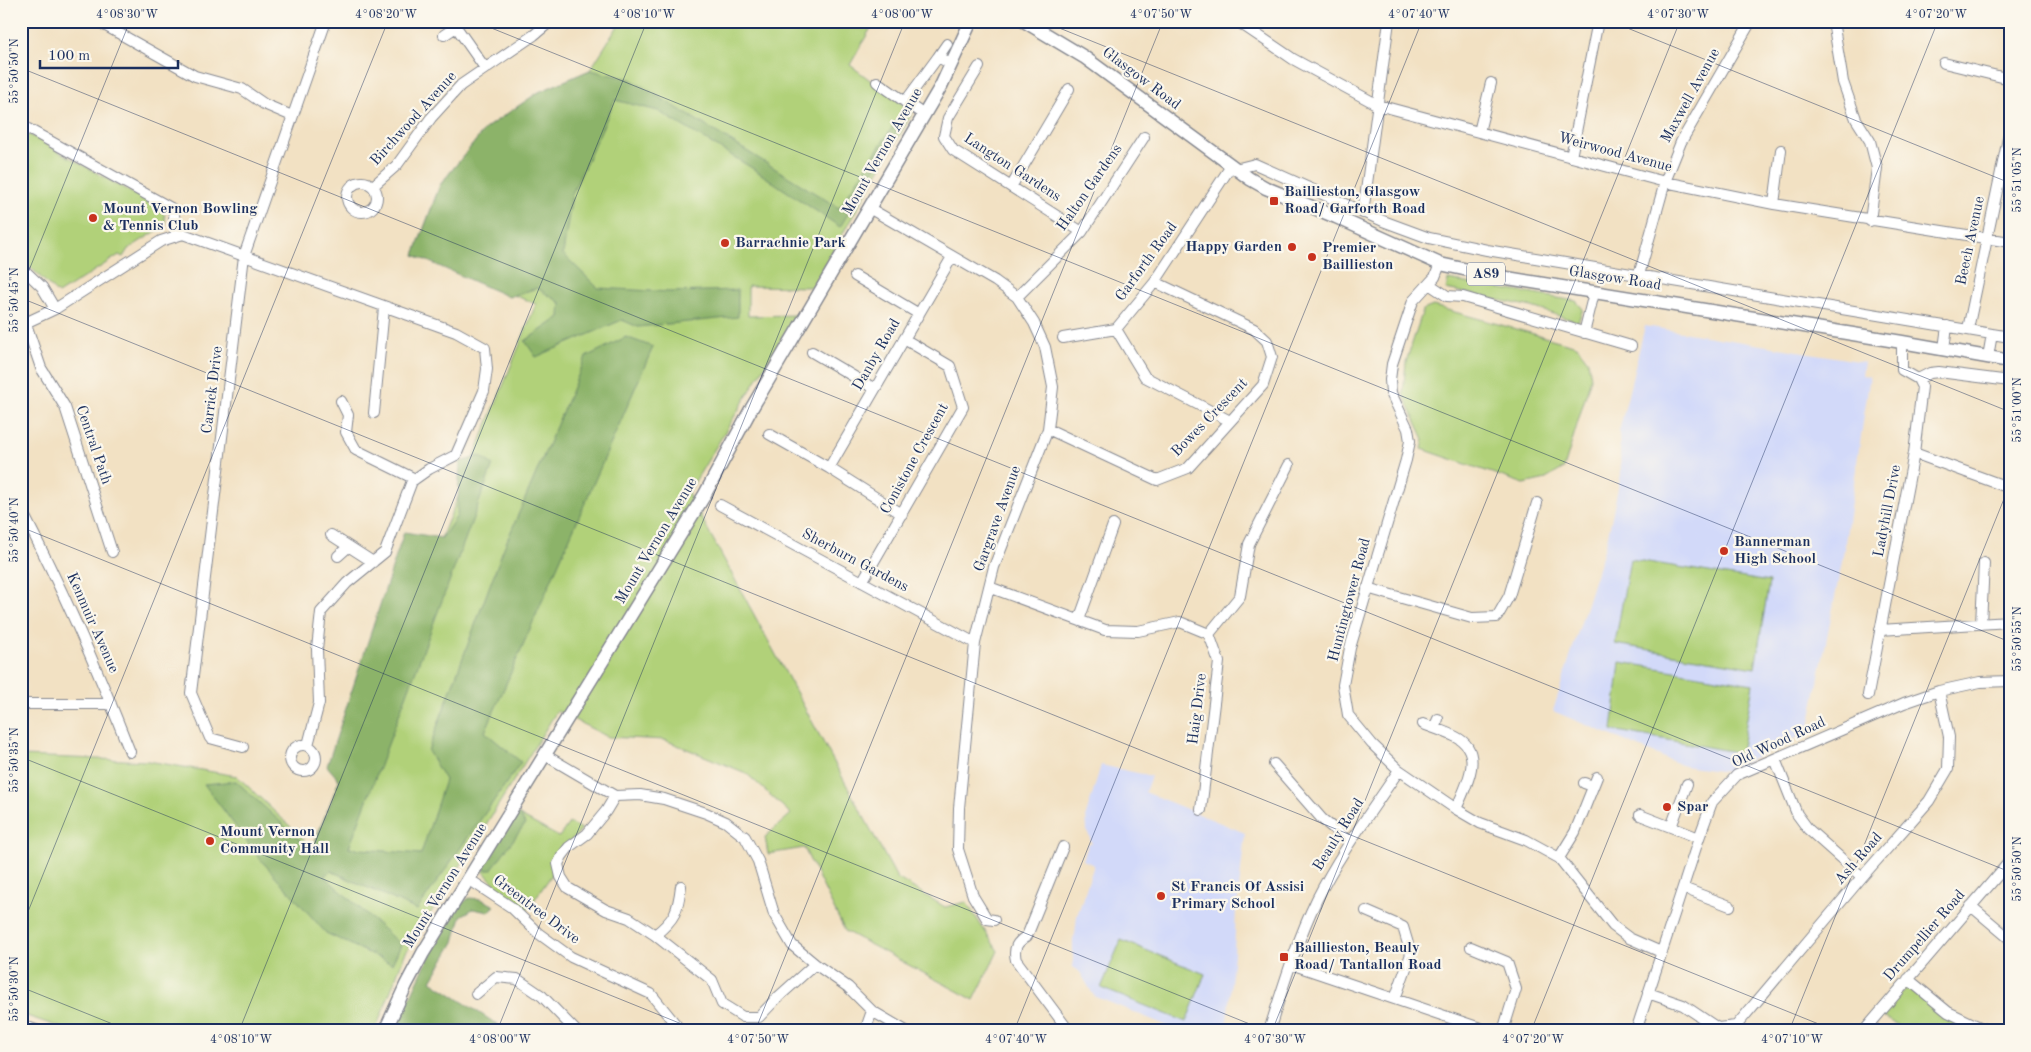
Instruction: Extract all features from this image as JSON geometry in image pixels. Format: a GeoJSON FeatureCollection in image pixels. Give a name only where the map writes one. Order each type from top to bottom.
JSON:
{"type":"FeatureCollection","features":[{"type":"Feature","properties":{"kind":"main road","name":"Mount Vernon Avenue"},"geometry":{"type":"LineString","coordinates":[[385,1031],[414,970],[704,496],[750,411],[941,86],[971,21]]}},
{"type":"Feature","properties":{"kind":"main road","name":"Glasgow Road"},"geometry":{"type":"LineString","coordinates":[[1024,21],[1084,57],[1233,168],[1266,188],[1440,264],[1594,293],[1638,298],[2010,361]]}},
{"type":"Feature","properties":{"kind":"street"},"geometry":{"type":"LineString","coordinates":[[97,21],[195,76],[242,89],[264,104],[292,116]]}},
{"type":"Feature","properties":{"kind":"street","name":"Carrick Drive"},"geometry":{"type":"LineString","coordinates":[[243,748],[210,738],[191,693],[244,256],[326,21]]}},
{"type":"Feature","properties":{"kind":"street","name":"Birchwood Avenue"},"geometry":{"type":"LineString","coordinates":[[373,186],[397,165],[431,118],[461,85],[552,21]]}},
{"type":"Feature","properties":{"kind":"street","name":"Weirwood Avenue"},"geometry":{"type":"LineString","coordinates":[[1237,21],[1293,59],[1378,105],[1665,182],[1870,221],[2010,242]]}},
{"type":"Feature","properties":{"kind":"street"},"geometry":{"type":"LineString","coordinates":[[1363,213],[1389,21]]}},
{"type":"Feature","properties":{"kind":"street"},"geometry":{"type":"LineString","coordinates":[[1571,157],[1598,21]]}},
{"type":"Feature","properties":{"kind":"street","name":"Maxwell Avenue"},"geometry":{"type":"LineString","coordinates":[[1639,275],[1665,182],[1681,142],[1751,21]]}},
{"type":"Feature","properties":{"kind":"street"},"geometry":{"type":"LineString","coordinates":[[1833,21],[1843,82],[1856,119],[1870,141],[1877,168],[1870,221]]}},
{"type":"Feature","properties":{"kind":"street"},"geometry":{"type":"LineString","coordinates":[[444,35],[454,24],[485,68]]}},
{"type":"Feature","properties":{"kind":"street","name":"Mount Vernon Avenue"},"geometry":{"type":"LineString","coordinates":[[905,102],[946,44]]}},
{"type":"Feature","properties":{"kind":"street"},"geometry":{"type":"LineString","coordinates":[[938,57],[950,64]]}},
{"type":"Feature","properties":{"kind":"street"},"geometry":{"type":"LineString","coordinates":[[1944,63],[2010,79]]}},
{"type":"Feature","properties":{"kind":"street","name":"Langton Gardens"},"geometry":{"type":"LineString","coordinates":[[979,67],[948,118],[944,136],[953,150],[1082,232]]}},
{"type":"Feature","properties":{"kind":"street"},"geometry":{"type":"LineString","coordinates":[[877,82],[924,115]]}},
{"type":"Feature","properties":{"kind":"street"},"geometry":{"type":"LineString","coordinates":[[1479,132],[1491,83]]}},
{"type":"Feature","properties":{"kind":"street"},"geometry":{"type":"LineString","coordinates":[[1011,187],[1069,89]]}},
{"type":"Feature","properties":{"kind":"street"},"geometry":{"type":"LineString","coordinates":[[21,125],[168,207],[174,214],[176,236]]}},
{"type":"Feature","properties":{"kind":"street","name":"Beech Avenue"},"geometry":{"type":"LineString","coordinates":[[1968,329],[2010,129]]}},
{"type":"Feature","properties":{"kind":"street","name":"Halton Gardens"},"geometry":{"type":"LineString","coordinates":[[1017,298],[1082,232],[1144,137]]}},
{"type":"Feature","properties":{"kind":"street"},"geometry":{"type":"LineString","coordinates":[[1774,204],[1781,150]]}},
{"type":"Feature","properties":{"kind":"street","name":"Glasgow Road"},"geometry":{"type":"LineString","coordinates":[[1233,168],[1255,164],[1383,222],[1439,240],[1487,250],[2010,337]]}},
{"type":"Feature","properties":{"kind":"street","name":"Garforth Road"},"geometry":{"type":"LineString","coordinates":[[1116,330],[1155,282],[1233,168]]}},
{"type":"Feature","properties":{"kind":"street"},"geometry":{"type":"LineString","coordinates":[[1336,217],[1342,204]]}},
{"type":"Feature","properties":{"kind":"street","name":"Gargrave Avenue"},"geometry":{"type":"LineString","coordinates":[[869,208],[994,281],[1017,298],[1034,323],[1045,347],[1053,388],[1048,429],[994,567],[976,643],[959,808],[958,849],[973,896],[987,919],[994,920]]}},
{"type":"Feature","properties":{"kind":"street"},"geometry":{"type":"LineString","coordinates":[[1378,236],[1383,222]]}},
{"type":"Feature","properties":{"kind":"street"},"geometry":{"type":"LineString","coordinates":[[24,325],[55,308],[161,241],[176,236],[188,235],[312,279],[384,308],[456,332],[485,348],[487,369],[484,391],[456,455],[412,481],[385,552],[347,583],[321,612],[317,649],[319,703],[308,745]]}},
{"type":"Feature","properties":{"kind":"street","name":"Danby Road"},"geometry":{"type":"LineString","coordinates":[[829,468],[952,257]]}},
{"type":"Feature","properties":{"kind":"street","name":"Huntingtower Road"},"geometry":{"type":"LineString","coordinates":[[1440,264],[1435,277],[1413,301],[1392,364],[1391,393],[1408,429],[1410,441],[1350,648],[1343,685],[1348,715],[1372,744],[1399,770],[1456,809],[1480,823],[1526,840],[1559,858],[1613,926],[1629,938],[1661,952]]}},
{"type":"Feature","properties":{"kind":"street"},"geometry":{"type":"LineString","coordinates":[[21,267],[42,286],[55,308]]}},
{"type":"Feature","properties":{"kind":"street"},"geometry":{"type":"LineString","coordinates":[[854,276],[919,314]]}},
{"type":"Feature","properties":{"kind":"street","name":"Bowes Crescent"},"geometry":{"type":"LineString","coordinates":[[1048,429],[1157,480],[1188,468],[1263,385],[1272,357],[1267,341],[1254,329],[1155,282]]}},
{"type":"Feature","properties":{"kind":"street"},"geometry":{"type":"LineString","coordinates":[[1429,284],[1447,296],[1463,297],[1630,346]]}},
{"type":"Feature","properties":{"kind":"street"},"geometry":{"type":"LineString","coordinates":[[1584,333],[1594,293]]}},
{"type":"Feature","properties":{"kind":"street"},"geometry":{"type":"LineString","coordinates":[[374,412],[384,308]]}},
{"type":"Feature","properties":{"kind":"street","name":"Central Path"},"geometry":{"type":"LineString","coordinates":[[24,325],[41,368],[65,407],[112,552]]}},
{"type":"Feature","properties":{"kind":"street"},"geometry":{"type":"LineString","coordinates":[[1944,349],[1947,326]]}},
{"type":"Feature","properties":{"kind":"street"},"geometry":{"type":"LineString","coordinates":[[1063,338],[1116,330],[1145,377],[1230,421]]}},
{"type":"Feature","properties":{"kind":"street"},"geometry":{"type":"LineString","coordinates":[[1988,357],[1992,334]]}},
{"type":"Feature","properties":{"kind":"street","name":"Conistone Crescent"},"geometry":{"type":"LineString","coordinates":[[862,582],[963,407],[950,366],[904,339]]}},
{"type":"Feature","properties":{"kind":"street"},"geometry":{"type":"LineString","coordinates":[[1902,342],[1902,370],[1918,379],[1930,373],[1939,372],[2010,381]]}},
{"type":"Feature","properties":{"kind":"street"},"geometry":{"type":"LineString","coordinates":[[812,352],[875,389]]}},
{"type":"Feature","properties":{"kind":"street","name":"Ladyhill Drive"},"geometry":{"type":"LineString","coordinates":[[1868,695],[1914,453],[1922,387],[1918,379]]}},
{"type":"Feature","properties":{"kind":"street"},"geometry":{"type":"LineString","coordinates":[[341,401],[348,415],[346,432],[356,450],[415,479]]}},
{"type":"Feature","properties":{"kind":"street"},"geometry":{"type":"LineString","coordinates":[[768,434],[829,468],[902,514]]}},
{"type":"Feature","properties":{"kind":"street"},"geometry":{"type":"LineString","coordinates":[[1914,453],[2010,488]]}},
{"type":"Feature","properties":{"kind":"street"},"geometry":{"type":"LineString","coordinates":[[989,587],[1105,630],[1138,631],[1180,622],[1209,634],[1240,596],[1249,544],[1289,465]]}},
{"type":"Feature","properties":{"kind":"street"},"geometry":{"type":"LineString","coordinates":[[1367,588],[1472,618],[1497,617],[1510,596],[1537,503]]}},
{"type":"Feature","properties":{"kind":"street","name":"Sherburn Gardens"},"geometry":{"type":"LineString","coordinates":[[720,505],[976,643]]}},
{"type":"Feature","properties":{"kind":"street","name":"Kenmuir Avenue"},"geometry":{"type":"LineString","coordinates":[[21,509],[42,549],[111,704],[130,752]]}},
{"type":"Feature","properties":{"kind":"street"},"geometry":{"type":"LineString","coordinates":[[1079,620],[1113,525]]}},
{"type":"Feature","properties":{"kind":"street"},"geometry":{"type":"LineString","coordinates":[[331,535],[373,562]]}},
{"type":"Feature","properties":{"kind":"street"},"geometry":{"type":"LineString","coordinates":[[338,556],[348,546]]}},
{"type":"Feature","properties":{"kind":"street"},"geometry":{"type":"LineString","coordinates":[[1981,624],[1984,562]]}},
{"type":"Feature","properties":{"kind":"street"},"geometry":{"type":"LineString","coordinates":[[1880,630],[2010,622]]}},
{"type":"Feature","properties":{"kind":"street","name":"Haig Drive"},"geometry":{"type":"LineString","coordinates":[[1201,810],[1219,662],[1209,634]]}},
{"type":"Feature","properties":{"kind":"street","name":"Old Wood Road"},"geometry":{"type":"LineString","coordinates":[[1636,1031],[1712,802],[1737,775],[1904,703],[1980,682],[2010,682]]}},
{"type":"Feature","properties":{"kind":"street","name":"Ash Road"},"geometry":{"type":"LineString","coordinates":[[1720,1030],[1736,1028],[1862,877],[1929,801],[1948,769],[1949,738],[1939,692]]}},
{"type":"Feature","properties":{"kind":"street"},"geometry":{"type":"LineString","coordinates":[[21,704],[111,704]]}},
{"type":"Feature","properties":{"kind":"street"},"geometry":{"type":"LineString","coordinates":[[1423,724],[1436,724],[1459,739],[1471,757],[1472,770],[1456,809]]}},
{"type":"Feature","properties":{"kind":"street"},"geometry":{"type":"LineString","coordinates":[[545,755],[616,796],[640,795],[664,799],[726,822],[744,836],[758,862],[774,914],[792,945],[848,987],[872,1011],[906,1031]]}},
{"type":"Feature","properties":{"kind":"street"},"geometry":{"type":"LineString","coordinates":[[1775,759],[1797,814],[1808,829],[1862,877]]}},
{"type":"Feature","properties":{"kind":"street"},"geometry":{"type":"LineString","coordinates":[[1274,764],[1322,819],[1350,842]]}},
{"type":"Feature","properties":{"kind":"street","name":"Beauly Road"},"geometry":{"type":"LineString","coordinates":[[1269,1031],[1291,964],[1317,899],[1350,842],[1399,770]]}},
{"type":"Feature","properties":{"kind":"street"},"geometry":{"type":"LineString","coordinates":[[1559,858],[1575,832],[1591,782]]}},
{"type":"Feature","properties":{"kind":"street"},"geometry":{"type":"LineString","coordinates":[[1671,827],[1687,784]]}},
{"type":"Feature","properties":{"kind":"street"},"geometry":{"type":"LineString","coordinates":[[616,796],[606,812],[587,834],[569,847],[562,856],[558,864],[561,877],[568,888],[606,910],[629,918],[655,935],[712,980],[722,1004],[743,1017],[759,1017],[815,964]]}},
{"type":"Feature","properties":{"kind":"street"},"geometry":{"type":"LineString","coordinates":[[1640,815],[1699,838]]}},
{"type":"Feature","properties":{"kind":"street"},"geometry":{"type":"LineString","coordinates":[[1063,847],[1027,936],[1020,940],[1014,952],[1016,960],[1069,1031]]}},
{"type":"Feature","properties":{"kind":"street","name":"Drumpellier Road"},"geometry":{"type":"LineString","coordinates":[[1864,1031],[2010,861]]}},
{"type":"Feature","properties":{"kind":"street","name":"Greentree Drive"},"geometry":{"type":"LineString","coordinates":[[470,880],[511,907],[538,933],[571,957],[651,994],[681,1031]]}},
{"type":"Feature","properties":{"kind":"street"},"geometry":{"type":"LineString","coordinates":[[655,935],[670,924],[679,904],[681,886]]}},
{"type":"Feature","properties":{"kind":"street"},"geometry":{"type":"LineString","coordinates":[[1683,888],[1730,906]]}},
{"type":"Feature","properties":{"kind":"street"},"geometry":{"type":"LineString","coordinates":[[1971,906],[2010,939]]}},
{"type":"Feature","properties":{"kind":"street"},"geometry":{"type":"LineString","coordinates":[[1366,910],[1403,928],[1410,954],[1395,999]]}},
{"type":"Feature","properties":{"kind":"street"},"geometry":{"type":"LineString","coordinates":[[1471,947],[1507,962],[1516,989],[1503,1031]]}},
{"type":"Feature","properties":{"kind":"street"},"geometry":{"type":"LineString","coordinates":[[1291,964],[1489,1031]]}},
{"type":"Feature","properties":{"kind":"street"},"geometry":{"type":"LineString","coordinates":[[476,994],[496,977],[516,979],[542,996],[576,1031]]}},
{"type":"Feature","properties":{"kind":"street"},"geometry":{"type":"LineString","coordinates":[[1908,979],[1948,1012],[1988,1031]]}},
{"type":"Feature","properties":{"kind":"street"},"geometry":{"type":"LineString","coordinates":[[1648,993],[1683,1005],[1720,1030]]}},
{"type":"Feature","properties":{"kind":"street"},"geometry":{"type":"LineString","coordinates":[[865,1031],[872,1011]]}},
{"type":"Feature","properties":{"kind":"street"},"geometry":{"type":"LineString","coordinates":[[21,1025],[39,1031]]}},
{"type":"Feature","properties":{"kind":"shaded area","name":"Bannerman High School"},"geometry":{"type":"Polygon","coordinates":[[[1645,326],[1864,362],[1862,375],[1870,376],[1842,562],[1808,732],[1727,772],[1684,766],[1553,711],[1607,540],[1621,474],[1619,432],[1645,326]]]}},
{"type":"Feature","properties":{"kind":"shaded area","name":"St Francis Of Assisi Primary School"},"geometry":{"type":"Polygon","coordinates":[[[1101,765],[1151,776],[1145,792],[1245,833],[1236,909],[1234,955],[1226,1031],[1180,1031],[1094,996],[1080,972],[1073,967],[1073,940],[1077,916],[1094,865],[1083,860],[1089,843],[1092,844],[1087,830],[1086,815],[1101,765]]]}},
{"type":"Feature","properties":{"kind":"green space"},"geometry":{"type":"Polygon","coordinates":[[[621,21],[865,21],[872,26],[850,65],[913,112],[812,287],[748,286],[748,316],[796,315],[688,493],[897,878],[945,907],[966,902],[998,951],[974,1000],[845,931],[804,848],[768,854],[765,837],[791,814],[746,773],[665,740],[608,737],[557,711],[405,954],[375,1031],[71,1031],[21,1014],[21,756],[148,761],[237,776],[312,847],[536,304],[414,255],[440,185],[486,128],[539,92],[590,70],[621,21]]]}},
{"type":"Feature","properties":{"kind":"green space"},"geometry":{"type":"Polygon","coordinates":[[[590,70],[630,79],[839,208],[897,120],[903,122],[840,227],[752,168],[658,111],[615,100],[572,194],[563,254],[598,288],[670,292],[738,290],[738,317],[638,327],[622,320],[536,357],[525,341],[560,317],[561,303],[537,288],[509,297],[414,255],[440,185],[486,128],[539,92],[590,70]]]}},
{"type":"Feature","properties":{"kind":"green space","name":"Mount Vernon Bowling & Tennis Club"},"geometry":{"type":"Polygon","coordinates":[[[21,130],[164,211],[166,225],[128,249],[123,257],[119,255],[58,294],[21,258],[21,130]]]}},
{"type":"Feature","properties":{"kind":"green space"},"geometry":{"type":"Polygon","coordinates":[[[1448,280],[1576,301],[1583,309],[1578,322],[1532,307],[1446,289],[1448,280]]]}},
{"type":"Feature","properties":{"kind":"green space"},"geometry":{"type":"Polygon","coordinates":[[[1433,306],[1577,346],[1588,361],[1591,378],[1564,468],[1546,479],[1524,484],[1422,449],[1424,439],[1403,394],[1406,362],[1423,310],[1433,306]]]}},
{"type":"Feature","properties":{"kind":"green space"},"geometry":{"type":"Polygon","coordinates":[[[626,337],[653,347],[485,732],[521,762],[417,910],[331,871],[324,876],[401,945],[392,964],[326,933],[260,859],[204,784],[236,781],[312,851],[339,780],[327,766],[404,532],[442,538],[457,516],[460,462],[480,456],[493,465],[349,848],[421,854],[445,780],[428,751],[503,550],[586,357],[626,337]]]}},
{"type":"Feature","properties":{"kind":"green space"},"geometry":{"type":"Polygon","coordinates":[[[1630,559],[1769,582],[1755,668],[1615,644],[1630,559]]]}},
{"type":"Feature","properties":{"kind":"green space"},"geometry":{"type":"Polygon","coordinates":[[[1620,662],[1753,684],[1741,753],[1612,730],[1620,662]]]}},
{"type":"Feature","properties":{"kind":"green space"},"geometry":{"type":"Polygon","coordinates":[[[519,814],[525,824],[491,870],[485,870],[484,863],[512,819],[519,814]]]}},
{"type":"Feature","properties":{"kind":"green space"},"geometry":{"type":"Polygon","coordinates":[[[519,815],[559,837],[569,823],[582,829],[557,856],[553,873],[528,909],[502,892],[483,871],[519,815]]]}},
{"type":"Feature","properties":{"kind":"green space"},"geometry":{"type":"Polygon","coordinates":[[[469,898],[481,899],[495,906],[488,912],[473,909],[461,916],[454,942],[431,981],[507,1031],[425,1031],[399,1022],[426,963],[457,907],[469,898]]]}},
{"type":"Feature","properties":{"kind":"green space"},"geometry":{"type":"Polygon","coordinates":[[[1121,940],[1205,974],[1186,1022],[1101,988],[1121,940]]]}},
{"type":"Feature","properties":{"kind":"green space"},"geometry":{"type":"Polygon","coordinates":[[[1907,987],[1965,1027],[1974,1031],[1908,1031],[1882,1016],[1907,987]]]}},
{"type":"Feature","properties":{"kind":"place","name":"Baillieston, Glasgow Road/ Garforth Road"},"geometry":{"type":"Point","coordinates":[1274,201]}},
{"type":"Feature","properties":{"kind":"place","name":"Mount Vernon Bowling & Tennis Club"},"geometry":{"type":"Point","coordinates":[93,218]}},
{"type":"Feature","properties":{"kind":"place","name":"Barrachnie Park"},"geometry":{"type":"Point","coordinates":[725,243]}},
{"type":"Feature","properties":{"kind":"place","name":"Happy Garden"},"geometry":{"type":"Point","coordinates":[1292,247]}},
{"type":"Feature","properties":{"kind":"place","name":"Premier Baillieston"},"geometry":{"type":"Point","coordinates":[1312,257]}},
{"type":"Feature","properties":{"kind":"place","name":"Bannerman High School"},"geometry":{"type":"Point","coordinates":[1724,551]}},
{"type":"Feature","properties":{"kind":"place","name":"Spar"},"geometry":{"type":"Point","coordinates":[1667,807]}},
{"type":"Feature","properties":{"kind":"place","name":"Mount Vernon Community Hall"},"geometry":{"type":"Point","coordinates":[210,841]}},
{"type":"Feature","properties":{"kind":"place","name":"St Francis Of Assisi Primary School"},"geometry":{"type":"Point","coordinates":[1161,896]}},
{"type":"Feature","properties":{"kind":"place","name":"Baillieston, Beauly Road/ Tantallon Road"},"geometry":{"type":"Point","coordinates":[1284,957]}}]}
